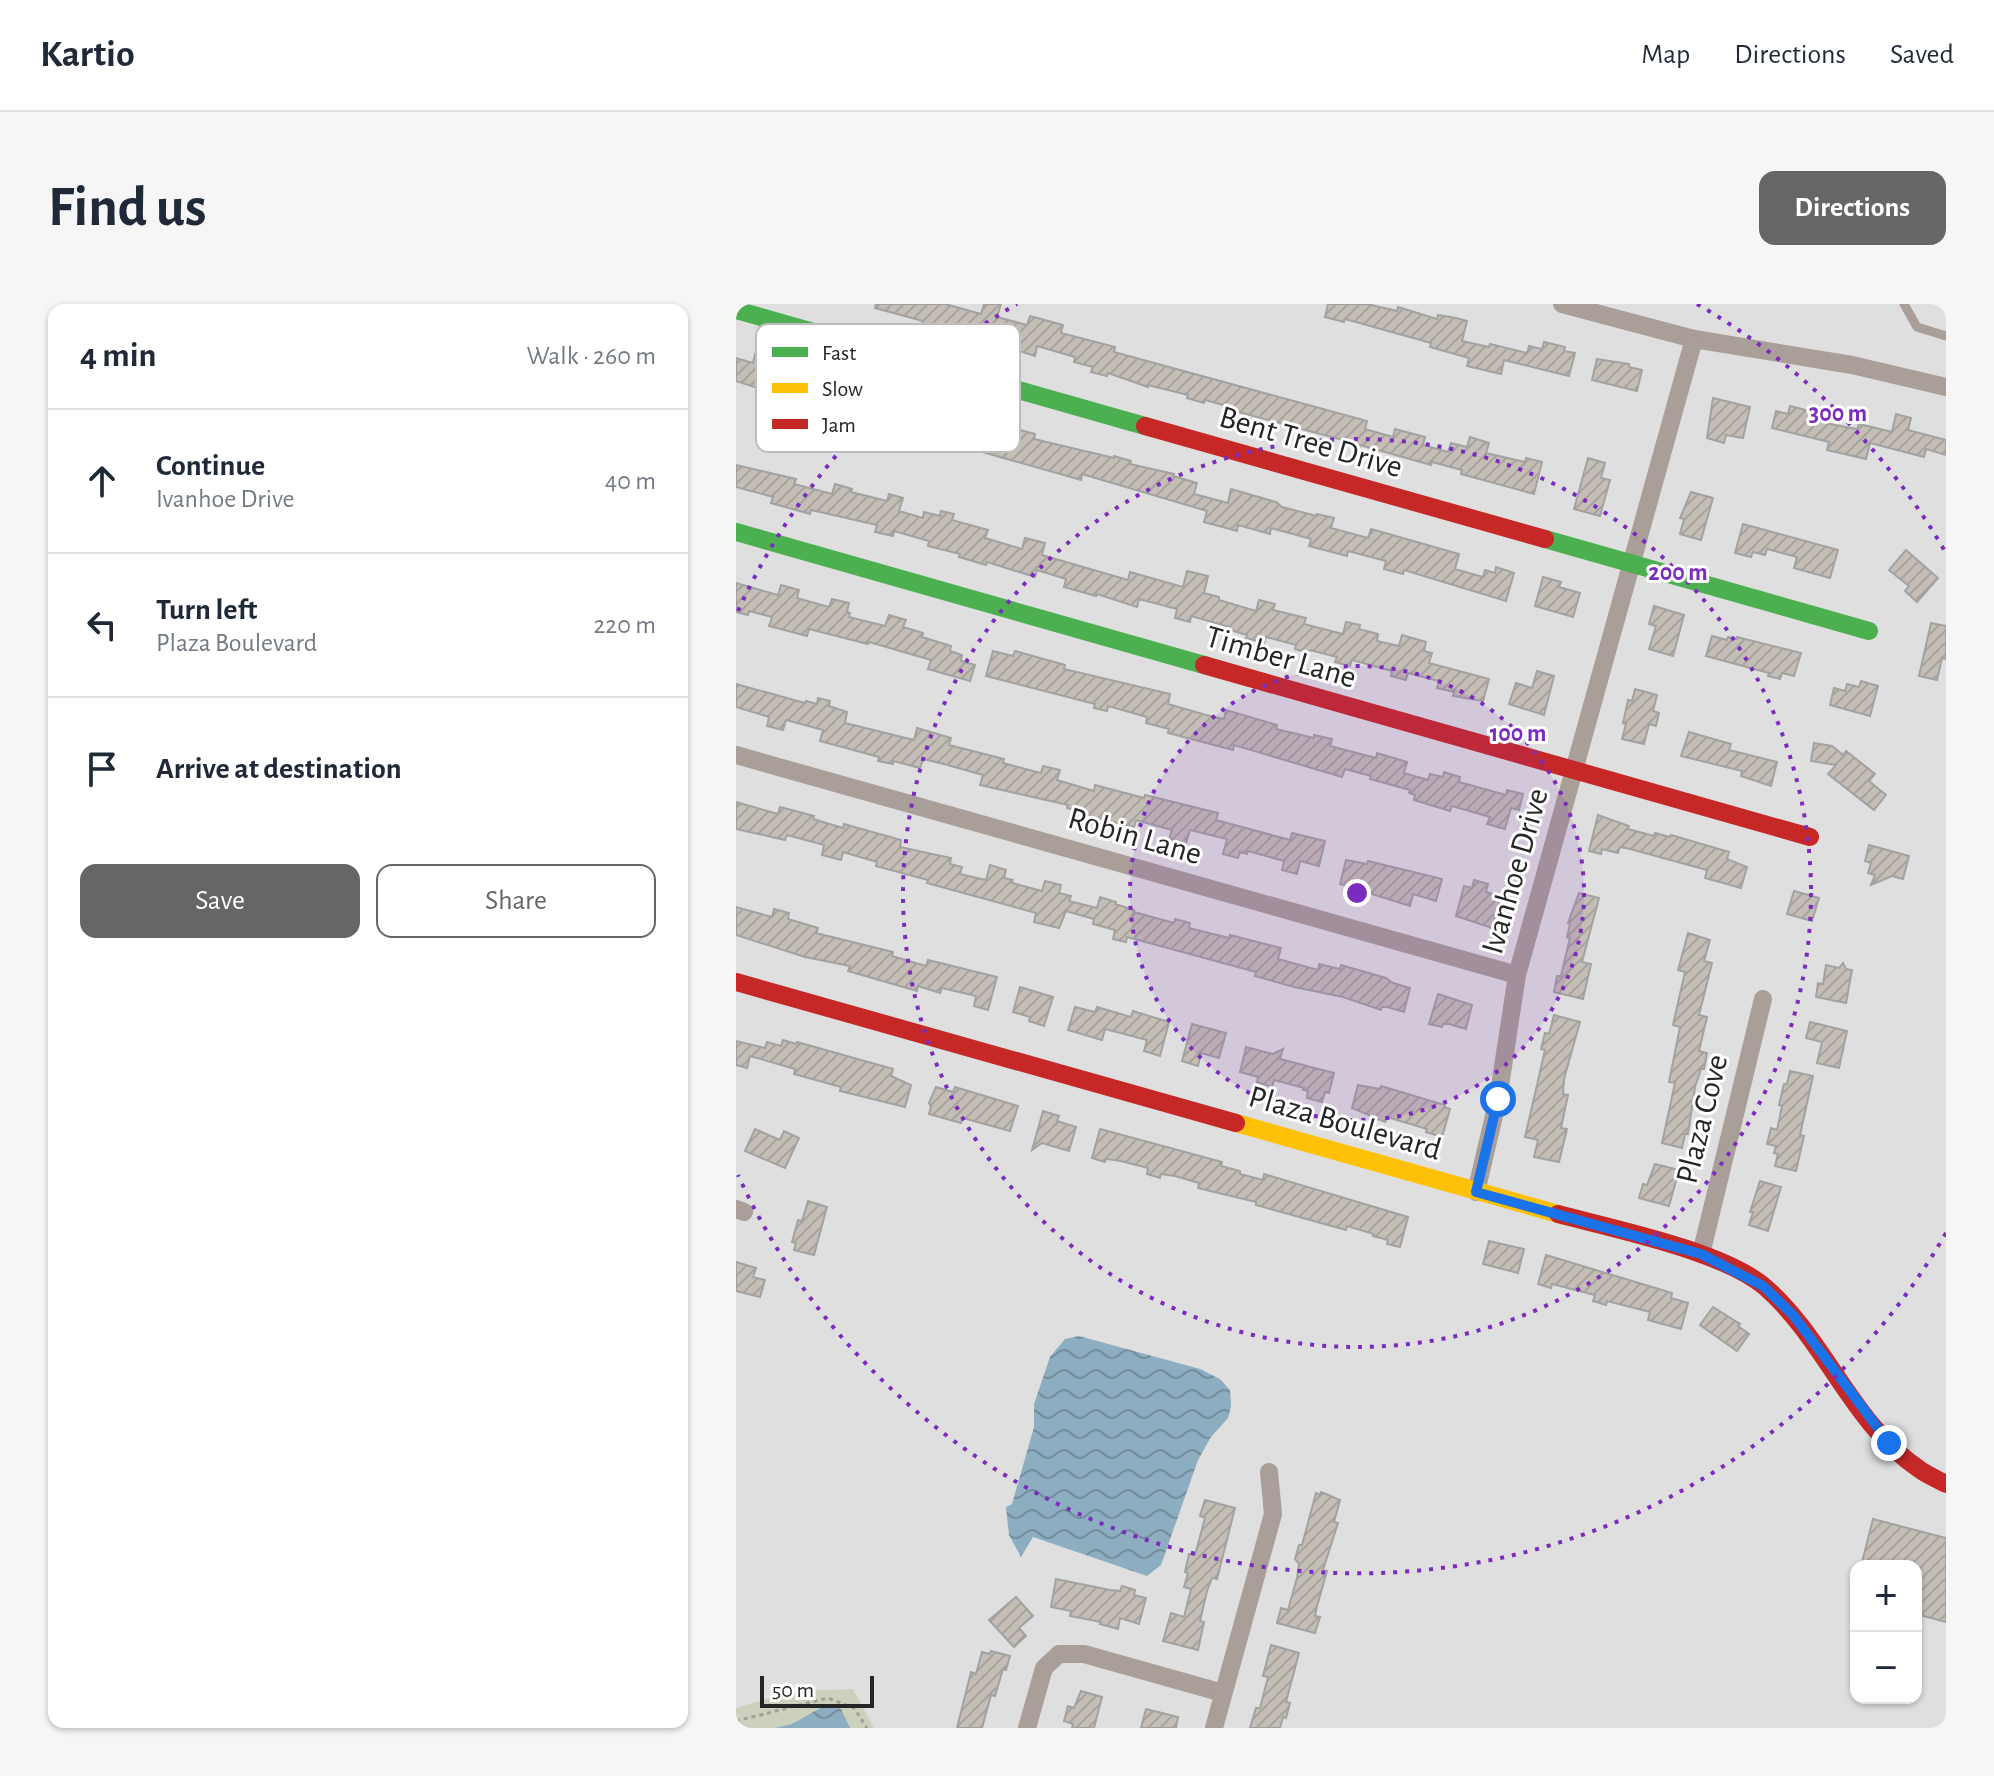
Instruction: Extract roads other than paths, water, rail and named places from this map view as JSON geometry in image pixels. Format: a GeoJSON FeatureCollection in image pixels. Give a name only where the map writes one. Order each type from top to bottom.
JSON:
{"type":"FeatureCollection","features":[{"type":"Feature","properties":{"kind":"street"},"geometry":{"type":"LineString","coordinates":[[1570,305],[1694,339],[1852,365],[1946,387]]}},
{"type":"Feature","properties":{"kind":"street","name":"Bent Tree Drive"},"geometry":{"type":"LineString","coordinates":[[736,310],[785,324]]}},
{"type":"Feature","properties":{"kind":"street","name":"Ivanhoe Drive"},"geometry":{"type":"LineString","coordinates":[[1476,1192],[1498,1099],[1517,975],[1694,339]]}},
{"type":"Feature","properties":{"kind":"street","name":"Bent Tree Drive"},"geometry":{"type":"LineString","coordinates":[[1020,390],[1869,631]]}},
{"type":"Feature","properties":{"kind":"street","name":"Timber Lane"},"geometry":{"type":"LineString","coordinates":[[736,532],[1810,837]]}},
{"type":"Feature","properties":{"kind":"street","name":"Robin Lane"},"geometry":{"type":"LineString","coordinates":[[736,755],[1517,975]]}},
{"type":"Feature","properties":{"kind":"street","name":"Plaza Boulevard"},"geometry":{"type":"LineString","coordinates":[[736,982],[1701,1254],[1763,1286],[1793,1315],[1889,1443],[1931,1478],[1946,1484]]}},
{"type":"Feature","properties":{"kind":"street","name":"Plaza Cove"},"geometry":{"type":"LineString","coordinates":[[1701,1254],[1763,999]]}},
{"type":"Feature","properties":{"kind":"street"},"geometry":{"type":"LineString","coordinates":[[1214,1728],[1273,1514],[1269,1472]]}},
{"type":"Feature","properties":{"kind":"street"},"geometry":{"type":"LineString","coordinates":[[1027,1728],[1044,1668],[1059,1654],[1084,1654],[1223,1693]]}},
{"type":"Feature","properties":{"kind":"lane"},"geometry":{"type":"LineString","coordinates":[[1904,304],[1917,327],[1946,336]]}},
{"type":"Feature","properties":{"kind":"water"},"geometry":{"type":"Polygon","coordinates":[[[1079,1336],[1200,1369],[1220,1379],[1230,1390],[1228,1418],[1211,1437],[1198,1460],[1161,1565],[1147,1576],[1033,1537],[1021,1557],[1009,1535],[1006,1507],[1012,1504],[1034,1427],[1034,1404],[1050,1357],[1065,1339],[1079,1336]]]}},
{"type":"Feature","properties":{"kind":"water"},"geometry":{"type":"Polygon","coordinates":[[[824,1706],[841,1709],[850,1728],[775,1728],[792,1724],[824,1706]]]}}]}
